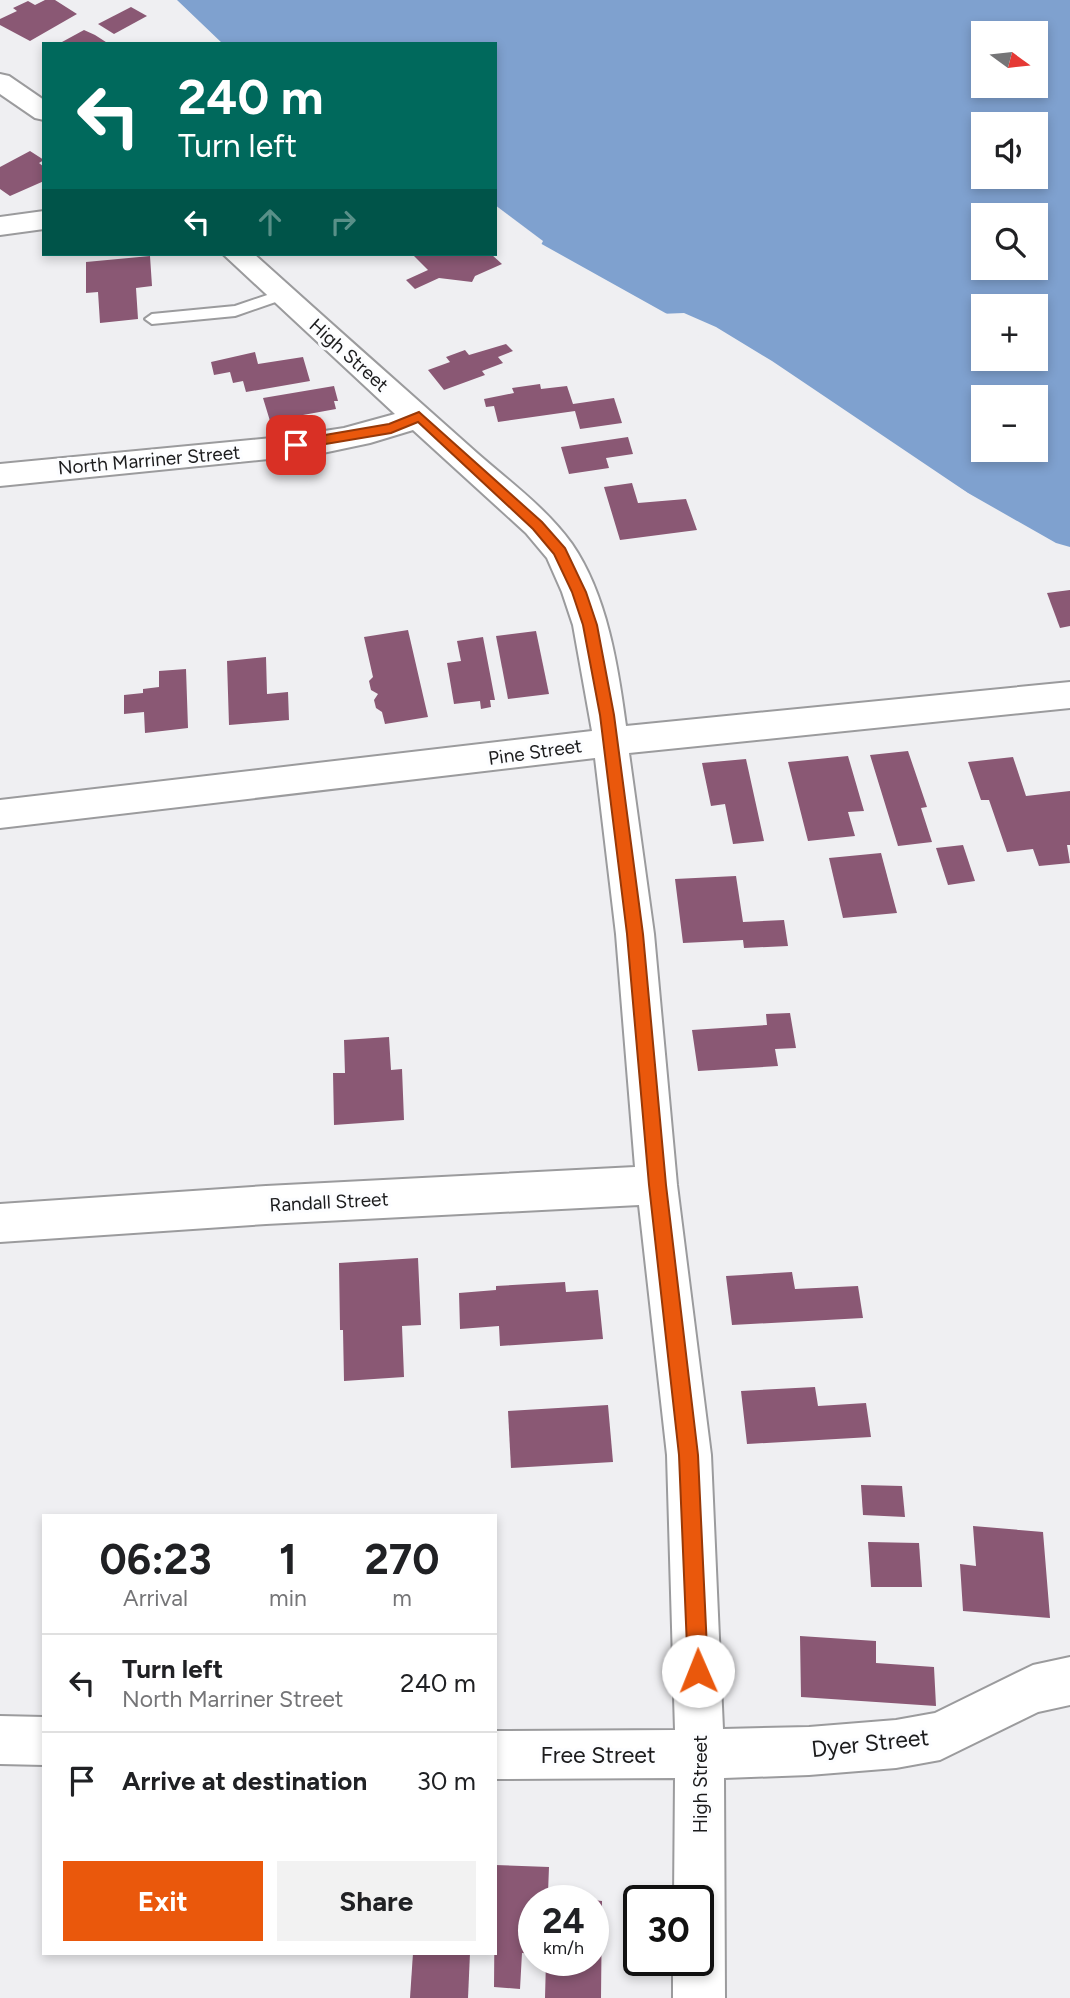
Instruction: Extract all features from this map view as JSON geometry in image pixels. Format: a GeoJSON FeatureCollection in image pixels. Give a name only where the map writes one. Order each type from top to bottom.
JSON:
{"type":"FeatureCollection","features":[{"type":"Feature","properties":{"kind":"street"},"geometry":{"type":"LineString","coordinates":[[0,82],[42,111]]}},
{"type":"Feature","properties":{"kind":"street"},"geometry":{"type":"LineString","coordinates":[[0,226],[42,220]]}},
{"type":"Feature","properties":{"kind":"street","name":"High Street"},"geometry":{"type":"LineString","coordinates":[[239,256],[537,525],[560,552],[579,592],[590,625],[610,742],[635,934],[657,1185],[688,1455],[700,1754],[699,1998]]}},
{"type":"Feature","properties":{"kind":"street","name":"North Marriner Street"},"geometry":{"type":"LineString","coordinates":[[0,475],[268,449],[378,431],[419,416]]}},
{"type":"Feature","properties":{"kind":"street","name":"Pine Street"},"geometry":{"type":"LineString","coordinates":[[0,814],[610,742],[1070,695]]}},
{"type":"Feature","properties":{"kind":"street","name":"Randall Street"},"geometry":{"type":"LineString","coordinates":[[0,1223],[266,1205],[657,1185]]}},
{"type":"Feature","properties":{"kind":"street","name":"Dyer Street"},"geometry":{"type":"LineString","coordinates":[[700,1754],[809,1751],[896,1744],[940,1736],[1033,1689],[1070,1681]]}},
{"type":"Feature","properties":{"kind":"street"},"geometry":{"type":"LineString","coordinates":[[0,1740],[42,1741]]}},
{"type":"Feature","properties":{"kind":"street","name":"Free Street"},"geometry":{"type":"LineString","coordinates":[[497,1755],[700,1754]]}},
{"type":"Feature","properties":{"kind":"lane"},"geometry":{"type":"LineString","coordinates":[[152,319],[242,310],[264,305],[282,295]]}},
{"type":"Feature","properties":{"kind":"water"},"geometry":{"type":"Polygon","coordinates":[[[177,0],[1070,0],[1070,559],[832,406],[497,219],[497,42],[221,42],[177,0]]]}},
{"type":"Feature","properties":{"kind":"pier"},"geometry":{"type":"Polygon","coordinates":[[[497,206],[543,241],[540,247],[497,223],[497,206]]]}},
{"type":"Feature","properties":{"kind":"pier"},"geometry":{"type":"Polygon","coordinates":[[[684,313],[716,327],[772,361],[968,493],[1056,543],[1070,547],[1070,562],[1057,558],[926,480],[830,409],[659,314],[684,313]]]}},
{"type":"Feature","properties":{"kind":"building"},"geometry":{"type":"Polygon","coordinates":[[[45,0],[55,0],[77,14],[30,41],[0,25],[0,19],[17,11],[13,8],[28,1],[35,5],[45,0]]]}},
{"type":"Feature","properties":{"kind":"building"},"geometry":{"type":"Polygon","coordinates":[[[131,7],[147,16],[114,34],[98,24],[131,7]]]}},
{"type":"Feature","properties":{"kind":"building"},"geometry":{"type":"Polygon","coordinates":[[[84,30],[106,42],[62,42],[84,30]]]}},
{"type":"Feature","properties":{"kind":"building"},"geometry":{"type":"Polygon","coordinates":[[[30,151],[42,159],[39,163],[42,165],[42,182],[10,196],[0,189],[0,167],[30,151]]]}},
{"type":"Feature","properties":{"kind":"building"},"geometry":{"type":"Polygon","coordinates":[[[150,256],[152,286],[136,288],[138,319],[100,323],[98,292],[86,293],[86,262],[150,256]]]}},
{"type":"Feature","properties":{"kind":"building"},"geometry":{"type":"Polygon","coordinates":[[[414,256],[493,256],[502,264],[475,276],[472,282],[439,278],[415,289],[406,280],[428,270],[414,256]]]}},
{"type":"Feature","properties":{"kind":"building"},"geometry":{"type":"Polygon","coordinates":[[[506,344],[513,351],[498,357],[503,363],[482,371],[485,375],[444,390],[428,370],[450,362],[446,357],[465,350],[469,355],[506,344]]]}},
{"type":"Feature","properties":{"kind":"building"},"geometry":{"type":"Polygon","coordinates":[[[255,352],[258,364],[303,357],[310,381],[246,392],[243,381],[233,383],[230,372],[214,375],[211,362],[255,352]]]}},
{"type":"Feature","properties":{"kind":"building"},"geometry":{"type":"Polygon","coordinates":[[[540,384],[541,389],[567,386],[573,404],[614,398],[622,423],[580,429],[575,411],[498,422],[494,406],[486,407],[484,399],[514,393],[512,388],[540,384]]]}},
{"type":"Feature","properties":{"kind":"building"},"geometry":{"type":"Polygon","coordinates":[[[334,386],[338,401],[334,401],[336,409],[270,421],[263,398],[334,386]]]}},
{"type":"Feature","properties":{"kind":"building"},"geometry":{"type":"Polygon","coordinates":[[[628,437],[633,454],[606,458],[609,468],[569,474],[561,447],[628,437]]]}},
{"type":"Feature","properties":{"kind":"building"},"geometry":{"type":"Polygon","coordinates":[[[632,483],[638,503],[686,499],[697,530],[620,540],[604,487],[632,483]]]}},
{"type":"Feature","properties":{"kind":"building"},"geometry":{"type":"Polygon","coordinates":[[[1070,590],[1070,626],[1060,628],[1047,593],[1070,590]]]}},
{"type":"Feature","properties":{"kind":"building"},"geometry":{"type":"Polygon","coordinates":[[[408,630],[428,717],[385,724],[382,712],[376,708],[374,700],[378,694],[371,690],[369,681],[373,677],[364,637],[408,630]]]}},
{"type":"Feature","properties":{"kind":"building"},"geometry":{"type":"Polygon","coordinates":[[[536,631],[549,694],[508,699],[496,636],[536,631]]]}},
{"type":"Feature","properties":{"kind":"building"},"geometry":{"type":"Polygon","coordinates":[[[483,637],[495,700],[490,700],[491,707],[481,709],[480,701],[454,704],[447,663],[461,661],[457,641],[483,637]]]}},
{"type":"Feature","properties":{"kind":"building"},"geometry":{"type":"Polygon","coordinates":[[[266,657],[267,694],[288,692],[289,720],[229,725],[227,661],[266,657]]]}},
{"type":"Feature","properties":{"kind":"building"},"geometry":{"type":"Polygon","coordinates":[[[186,669],[188,728],[145,733],[144,712],[124,714],[124,695],[143,693],[143,689],[159,687],[159,671],[186,669]]]}},
{"type":"Feature","properties":{"kind":"building"},"geometry":{"type":"Polygon","coordinates":[[[908,751],[927,807],[921,808],[932,842],[898,846],[870,755],[908,751]]]}},
{"type":"Feature","properties":{"kind":"building"},"geometry":{"type":"Polygon","coordinates":[[[848,756],[864,811],[848,812],[855,836],[808,841],[788,762],[848,756]]]}},
{"type":"Feature","properties":{"kind":"building"},"geometry":{"type":"Polygon","coordinates":[[[1013,757],[1026,796],[1070,791],[1070,845],[1067,845],[1070,863],[1039,866],[1033,849],[1007,852],[989,800],[981,800],[968,762],[1013,757]]]}},
{"type":"Feature","properties":{"kind":"building"},"geometry":{"type":"Polygon","coordinates":[[[746,759],[764,841],[733,844],[725,804],[711,806],[702,763],[746,759]]]}},
{"type":"Feature","properties":{"kind":"building"},"geometry":{"type":"Polygon","coordinates":[[[963,845],[975,881],[948,885],[936,848],[963,845]]]}},
{"type":"Feature","properties":{"kind":"building"},"geometry":{"type":"Polygon","coordinates":[[[881,853],[897,913],[843,918],[829,858],[881,853]]]}},
{"type":"Feature","properties":{"kind":"building"},"geometry":{"type":"Polygon","coordinates":[[[736,876],[743,922],[784,920],[788,946],[744,948],[743,940],[683,943],[675,879],[736,876]]]}},
{"type":"Feature","properties":{"kind":"building"},"geometry":{"type":"Polygon","coordinates":[[[790,1013],[796,1048],[775,1049],[778,1066],[698,1071],[692,1030],[767,1025],[766,1014],[790,1013]]]}},
{"type":"Feature","properties":{"kind":"building"},"geometry":{"type":"Polygon","coordinates":[[[389,1037],[391,1070],[402,1069],[404,1120],[334,1125],[333,1073],[345,1073],[344,1040],[389,1037]]]}},
{"type":"Feature","properties":{"kind":"building"},"geometry":{"type":"Polygon","coordinates":[[[418,1258],[421,1325],[402,1326],[404,1377],[344,1381],[339,1263],[418,1258]]]}},
{"type":"Feature","properties":{"kind":"building"},"geometry":{"type":"Polygon","coordinates":[[[792,1272],[795,1289],[858,1286],[863,1318],[732,1325],[726,1276],[792,1272]]]}},
{"type":"Feature","properties":{"kind":"building"},"geometry":{"type":"Polygon","coordinates":[[[565,1282],[566,1292],[598,1290],[603,1339],[500,1346],[499,1326],[460,1329],[459,1293],[496,1290],[496,1286],[565,1282]]]}},
{"type":"Feature","properties":{"kind":"building"},"geometry":{"type":"Polygon","coordinates":[[[815,1387],[818,1406],[866,1403],[871,1437],[747,1444],[741,1391],[815,1387]]]}},
{"type":"Feature","properties":{"kind":"building"},"geometry":{"type":"Polygon","coordinates":[[[608,1405],[613,1462],[511,1468],[508,1411],[608,1405]]]}},
{"type":"Feature","properties":{"kind":"building"},"geometry":{"type":"Polygon","coordinates":[[[861,1485],[902,1486],[905,1517],[863,1515],[861,1485]]]}},
{"type":"Feature","properties":{"kind":"building"},"geometry":{"type":"Polygon","coordinates":[[[973,1526],[1043,1532],[1050,1618],[963,1611],[960,1564],[976,1566],[973,1526]]]}},
{"type":"Feature","properties":{"kind":"building"},"geometry":{"type":"Polygon","coordinates":[[[868,1542],[919,1543],[922,1587],[871,1587],[868,1542]]]}},
{"type":"Feature","properties":{"kind":"building"},"geometry":{"type":"Polygon","coordinates":[[[800,1636],[876,1641],[876,1663],[934,1667],[936,1706],[801,1697],[800,1636]]]}},
{"type":"Feature","properties":{"kind":"building"},"geometry":{"type":"Polygon","coordinates":[[[497,1865],[549,1867],[548,1885],[518,1885],[520,1989],[494,1987],[494,1955],[497,1955],[497,1865]]]}},
{"type":"Feature","properties":{"kind":"building"},"geometry":{"type":"Polygon","coordinates":[[[413,1955],[470,1955],[468,1998],[410,1998],[413,1955]]]}},
{"type":"Feature","properties":{"kind":"building"},"geometry":{"type":"Polygon","coordinates":[[[546,1976],[601,1976],[601,1998],[545,1998],[546,1976]]]}},
{"type":"Feature","properties":{"kind":"route"},"geometry":{"type":"LineString","coordinates":[[296,445],[391,428],[419,416],[537,525],[560,552],[579,592],[590,625],[607,715],[635,934],[657,1185],[688,1455],[698,1671]]}}]}
